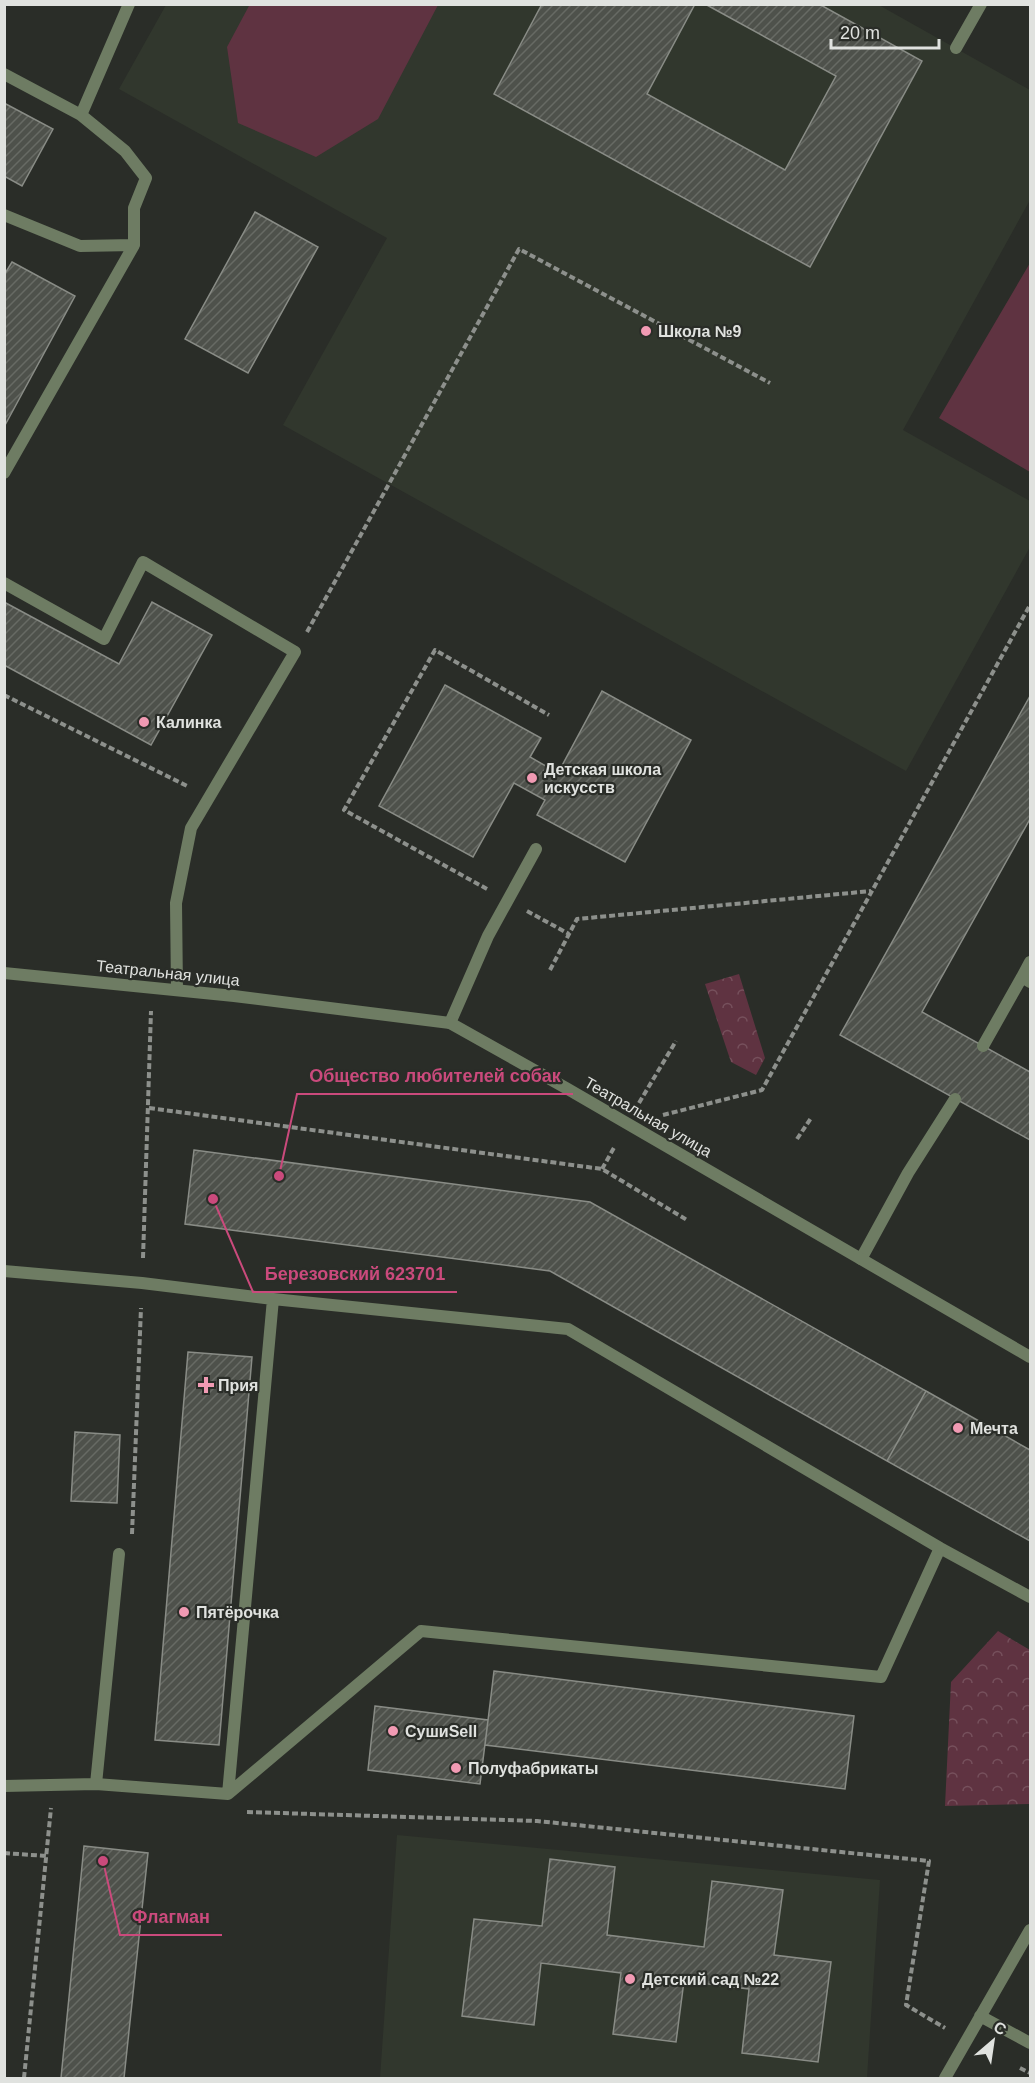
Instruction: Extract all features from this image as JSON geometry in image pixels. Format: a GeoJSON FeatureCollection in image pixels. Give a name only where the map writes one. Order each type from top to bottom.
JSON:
{"type":"FeatureCollection","features":[{"type":"Feature","properties":{"kind":"street"},"geometry":{"type":"LineString","coordinates":[[81,115],[129,4]]}},
{"type":"Feature","properties":{"kind":"street"},"geometry":{"type":"LineString","coordinates":[[956,48],[981,4]]}},
{"type":"Feature","properties":{"kind":"street"},"geometry":{"type":"LineString","coordinates":[[4,74],[81,115],[125,150],[146,178],[134,208],[134,245],[4,473]]}},
{"type":"Feature","properties":{"kind":"street"},"geometry":{"type":"LineString","coordinates":[[4,215],[80,246],[134,245]]}},
{"type":"Feature","properties":{"kind":"street"},"geometry":{"type":"LineString","coordinates":[[4,583],[104,639],[143,562],[295,652],[191,828],[176,903],[177,990]]}},
{"type":"Feature","properties":{"kind":"street"},"geometry":{"type":"LineString","coordinates":[[450,1023],[488,936],[536,849]]}},
{"type":"Feature","properties":{"kind":"street"},"geometry":{"type":"LineString","coordinates":[[983,1046],[1026,980],[1030,962]]}},
{"type":"Feature","properties":{"kind":"street","name":"Театральная улица"},"geometry":{"type":"LineString","coordinates":[[4,972],[450,1023],[1030,1357]]}},
{"type":"Feature","properties":{"kind":"street"},"geometry":{"type":"LineString","coordinates":[[861,1260],[908,1173],[955,1099]]}},
{"type":"Feature","properties":{"kind":"street"},"geometry":{"type":"LineString","coordinates":[[4,1272],[142,1283],[273,1299],[568,1329],[940,1548],[1030,1597]]}},
{"type":"Feature","properties":{"kind":"street"},"geometry":{"type":"LineString","coordinates":[[228,1794],[273,1299]]}},
{"type":"Feature","properties":{"kind":"street"},"geometry":{"type":"LineString","coordinates":[[4,1786],[96,1784],[228,1794],[421,1631],[881,1677],[940,1548]]}},
{"type":"Feature","properties":{"kind":"street"},"geometry":{"type":"LineString","coordinates":[[96,1784],[119,1554]]}},
{"type":"Feature","properties":{"kind":"street"},"geometry":{"type":"LineString","coordinates":[[945,2079],[1030,1929]]}},
{"type":"Feature","properties":{"kind":"street"},"geometry":{"type":"LineString","coordinates":[[980,2016],[1030,2043]]}},
{"type":"Feature","properties":{"kind":"path"},"geometry":{"type":"LineString","coordinates":[[295,652],[519,249],[770,383]]}},
{"type":"Feature","properties":{"kind":"path"},"geometry":{"type":"LineString","coordinates":[[627,1124],[762,1090],[1030,605]]}},
{"type":"Feature","properties":{"kind":"path"},"geometry":{"type":"LineString","coordinates":[[549,715],[435,650],[344,810],[569,934]]}},
{"type":"Feature","properties":{"kind":"path"},"geometry":{"type":"LineString","coordinates":[[4,695],[210,797]]}},
{"type":"Feature","properties":{"kind":"path"},"geometry":{"type":"LineString","coordinates":[[550,970],[577,919],[872,891]]}},
{"type":"Feature","properties":{"kind":"path"},"geometry":{"type":"LineString","coordinates":[[627,1124],[675,1041]]}},
{"type":"Feature","properties":{"kind":"path"},"geometry":{"type":"LineString","coordinates":[[132,1534],[149,1108],[602,1169],[687,1220]]}},
{"type":"Feature","properties":{"kind":"path"},"geometry":{"type":"LineString","coordinates":[[797,1139],[811,1118]]}},
{"type":"Feature","properties":{"kind":"path"},"geometry":{"type":"LineString","coordinates":[[24,2079],[51,1804]]}},
{"type":"Feature","properties":{"kind":"path"},"geometry":{"type":"LineString","coordinates":[[240,1811],[537,1821],[929,1861],[906,2005],[967,2041]]}},
{"type":"Feature","properties":{"kind":"path"},"geometry":{"type":"LineString","coordinates":[[4,1853],[46,1856]]}},
{"type":"Feature","properties":{"kind":"path"},"geometry":{"type":"LineString","coordinates":[[1020,2068],[1030,2073]]}},
{"type":"Feature","properties":{"kind":"shaded area","name":"Школа №9"},"geometry":{"type":"Polygon","coordinates":[[[877,4],[1030,90],[1030,200],[903,430],[1030,501],[1030,547],[906,771],[283,425],[387,238],[119,89],[166,5],[877,4]]]}},
{"type":"Feature","properties":{"kind":"shaded area","name":"Детский сад №22"},"geometry":{"type":"Polygon","coordinates":[[[397,1835],[880,1880],[867,2078],[380,2078],[397,1835]]]}},
{"type":"Feature","properties":{"kind":"green space"},"geometry":{"type":"Polygon","coordinates":[[[250,4],[438,5],[378,119],[316,157],[238,123],[227,47],[250,4]]]}},
{"type":"Feature","properties":{"kind":"green space"},"geometry":{"type":"Polygon","coordinates":[[[1030,263],[1030,472],[939,418],[1030,263]]]}},
{"type":"Feature","properties":{"kind":"green space"},"geometry":{"type":"Polygon","coordinates":[[[739,974],[765,1058],[756,1075],[731,1062],[705,984],[739,974]]]}},
{"type":"Feature","properties":{"kind":"green space"},"geometry":{"type":"Polygon","coordinates":[[[998,1631],[1030,1650],[1030,1804],[945,1806],[951,1682],[998,1631]]]}},
{"type":"Feature","properties":{"kind":"building"},"geometry":{"type":"Polygon","coordinates":[[[542,4],[695,4],[647,94],[785,170],[836,76],[705,4],[819,4],[922,61],[810,267],[494,94],[542,4]]]}},
{"type":"Feature","properties":{"kind":"building"},"geometry":{"type":"Polygon","coordinates":[[[4,103],[53,129],[22,186],[4,176],[4,103]]]}},
{"type":"Feature","properties":{"kind":"building"},"geometry":{"type":"Polygon","coordinates":[[[255,212],[318,247],[248,373],[185,339],[255,212]]]}},
{"type":"Feature","properties":{"kind":"building"},"geometry":{"type":"Polygon","coordinates":[[[12,262],[75,296],[4,427],[4,275],[12,262]]]}},
{"type":"Feature","properties":{"kind":"building"},"geometry":{"type":"Polygon","coordinates":[[[4,602],[119,664],[152,602],[212,635],[151,745],[4,665],[4,602]]]}},
{"type":"Feature","properties":{"kind":"building","name":"Детская школа искусств"},"geometry":{"type":"Polygon","coordinates":[[[445,685],[541,738],[530,757],[558,773],[602,691],[691,740],[625,862],[537,815],[545,800],[514,783],[473,857],[379,806],[445,685]]]}},
{"type":"Feature","properties":{"kind":"building"},"geometry":{"type":"Polygon","coordinates":[[[1030,696],[1030,819],[922,1012],[1030,1072],[1030,1140],[840,1035],[1030,696]]]}},
{"type":"Feature","properties":{"kind":"building"},"geometry":{"type":"Polygon","coordinates":[[[194,1150],[590,1202],[926,1391],[887,1461],[550,1271],[185,1224],[194,1150]]]}},
{"type":"Feature","properties":{"kind":"building"},"geometry":{"type":"Polygon","coordinates":[[[188,1352],[252,1357],[219,1745],[155,1740],[188,1352]]]}},
{"type":"Feature","properties":{"kind":"building"},"geometry":{"type":"Polygon","coordinates":[[[926,1391],[1030,1450],[1030,1541],[887,1461],[926,1391]]]}},
{"type":"Feature","properties":{"kind":"building"},"geometry":{"type":"Polygon","coordinates":[[[75,1432],[120,1435],[117,1503],[71,1501],[75,1432]]]}},
{"type":"Feature","properties":{"kind":"building"},"geometry":{"type":"Polygon","coordinates":[[[494,1671],[854,1716],[845,1789],[485,1745],[494,1671]]]}},
{"type":"Feature","properties":{"kind":"building"},"geometry":{"type":"Polygon","coordinates":[[[375,1706],[488,1720],[480,1784],[368,1770],[375,1706]]]}},
{"type":"Feature","properties":{"kind":"building"},"geometry":{"type":"Polygon","coordinates":[[[84,1846],[148,1853],[124,2078],[61,2078],[84,1846]]]}},
{"type":"Feature","properties":{"kind":"building"},"geometry":{"type":"Polygon","coordinates":[[[550,1859],[615,1867],[607,1935],[704,1947],[712,1881],[783,1890],[774,1955],[831,1962],[818,2062],[742,2053],[749,1989],[684,1981],[676,2042],[613,2034],[621,1973],[541,1963],[534,2025],[462,2016],[474,1919],[542,1926],[550,1859]]]}},
{"type":"Feature","properties":{"kind":"place","name":"Школа №9"},"geometry":{"type":"Point","coordinates":[646,331]}},
{"type":"Feature","properties":{"kind":"place","name":"Калинка"},"geometry":{"type":"Point","coordinates":[144,722]}},
{"type":"Feature","properties":{"kind":"place","name":"Детская школа искусств"},"geometry":{"type":"Point","coordinates":[532,778]}},
{"type":"Feature","properties":{"kind":"place","name":"Общество любителей собак"},"geometry":{"type":"Point","coordinates":[279,1176]}},
{"type":"Feature","properties":{"kind":"place","name":"Березовский 623701"},"geometry":{"type":"Point","coordinates":[213,1199]}},
{"type":"Feature","properties":{"kind":"place","name":"Прия"},"geometry":{"type":"Point","coordinates":[206,1385]}},
{"type":"Feature","properties":{"kind":"place","name":"Мечта"},"geometry":{"type":"Point","coordinates":[958,1428]}},
{"type":"Feature","properties":{"kind":"place","name":"Пятёрочка"},"geometry":{"type":"Point","coordinates":[184,1612]}},
{"type":"Feature","properties":{"kind":"place","name":"СушиSell"},"geometry":{"type":"Point","coordinates":[393,1731]}},
{"type":"Feature","properties":{"kind":"place","name":"Полуфабрикаты"},"geometry":{"type":"Point","coordinates":[456,1768]}},
{"type":"Feature","properties":{"kind":"place","name":"Флагман"},"geometry":{"type":"Point","coordinates":[103,1861]}},
{"type":"Feature","properties":{"kind":"place","name":"Детский сад №22"},"geometry":{"type":"Point","coordinates":[630,1979]}}]}
